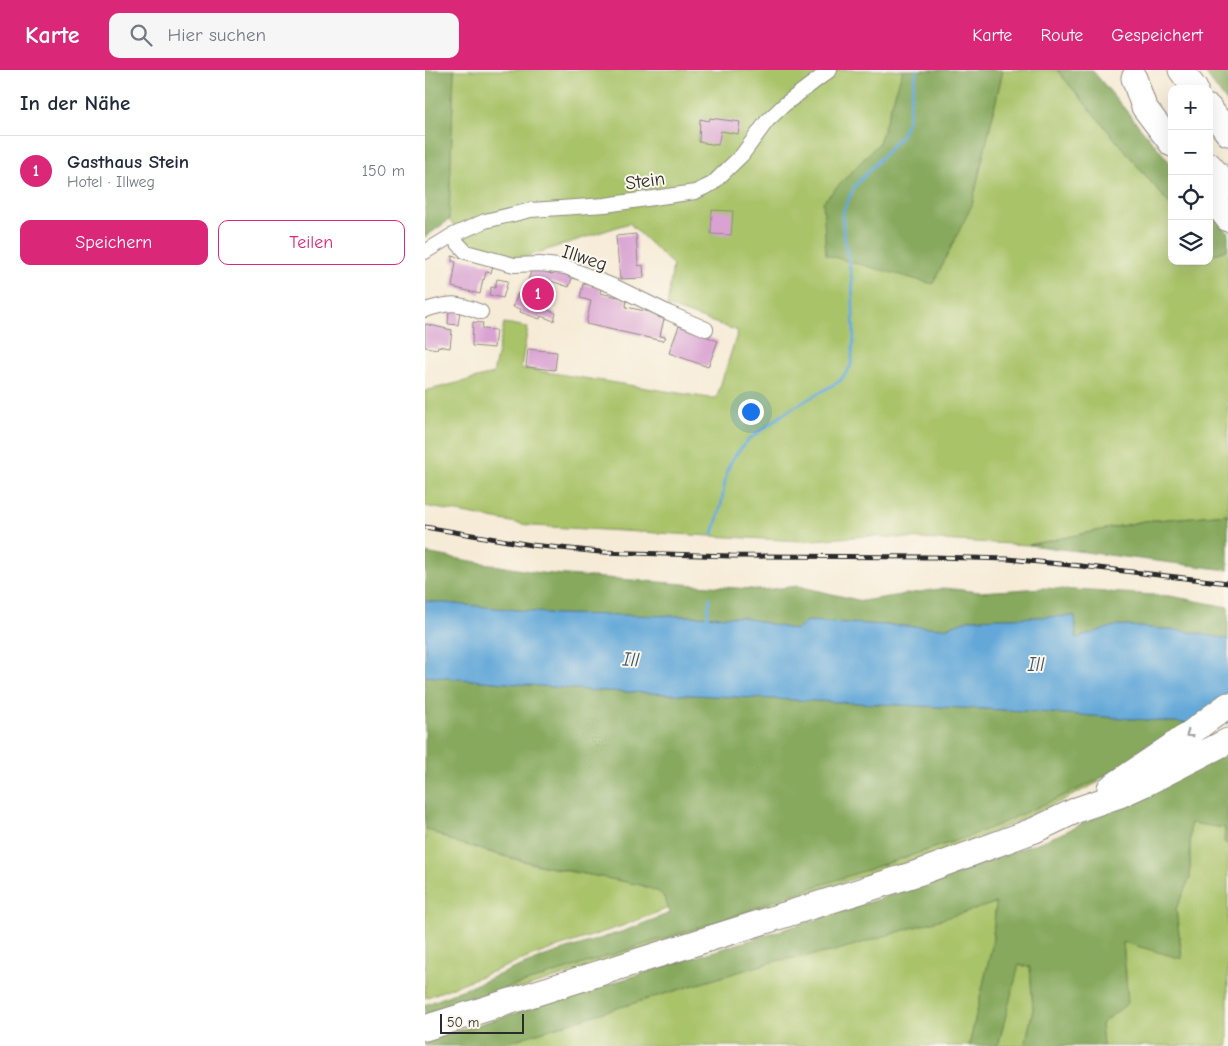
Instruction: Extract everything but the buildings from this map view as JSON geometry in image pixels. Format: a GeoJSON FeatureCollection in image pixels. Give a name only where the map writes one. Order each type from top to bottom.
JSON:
{"type":"FeatureCollection","features":[{"type":"Feature","properties":{"kind":"highway"},"geometry":{"type":"LineString","coordinates":[[1181,70],[1192,85]]}},
{"type":"Feature","properties":{"kind":"highway"},"geometry":{"type":"LineString","coordinates":[[1131,74],[1168,117]]}},
{"type":"Feature","properties":{"kind":"highway"},"geometry":{"type":"LineString","coordinates":[[1131,74],[1144,107],[1168,139]]}},
{"type":"Feature","properties":{"kind":"highway"},"geometry":{"type":"LineString","coordinates":[[1213,170],[1228,187]]}},
{"type":"Feature","properties":{"kind":"highway"},"geometry":{"type":"LineString","coordinates":[[1213,199],[1228,219]]}},
{"type":"Feature","properties":{"kind":"highway"},"geometry":{"type":"LineString","coordinates":[[1079,809],[1185,737],[1228,705]]}},
{"type":"Feature","properties":{"kind":"highway"},"geometry":{"type":"LineString","coordinates":[[425,1028],[921,872],[1035,830],[1079,809],[1120,795],[1228,741]]}},
{"type":"Feature","properties":{"kind":"street","name":"Stein"},"geometry":{"type":"LineString","coordinates":[[425,252],[451,236],[485,221],[531,210],[605,205],[695,192],[712,184],[742,155],[767,122],[785,104],[830,70]]}},
{"type":"Feature","properties":{"kind":"street","name":"Illweg"},"geometry":{"type":"LineString","coordinates":[[451,236],[466,252],[513,265],[540,264],[566,267],[618,288],[706,329]]}},
{"type":"Feature","properties":{"kind":"street"},"geometry":{"type":"LineString","coordinates":[[425,310],[451,303],[463,305],[481,312]]}},
{"type":"Feature","properties":{"kind":"green space"},"geometry":{"type":"Polygon","coordinates":[[[425,70],[454,70],[449,220],[425,237],[425,70]]]}},
{"type":"Feature","properties":{"kind":"green space"},"geometry":{"type":"Polygon","coordinates":[[[454,70],[903,70],[879,143],[823,202],[972,205],[1003,70],[1057,70],[1168,202],[1168,265],[1213,265],[1213,255],[1228,249],[1228,514],[1144,521],[1029,545],[867,536],[800,541],[533,526],[425,506],[425,391],[493,374],[504,323],[528,327],[521,368],[716,399],[738,331],[667,306],[673,265],[629,223],[516,260],[473,249],[449,220],[454,70]]]}},
{"type":"Feature","properties":{"kind":"green space"},"geometry":{"type":"Polygon","coordinates":[[[903,70],[1003,70],[972,205],[933,284],[826,255],[823,202],[879,143],[903,70]]]}},
{"type":"Feature","properties":{"kind":"green space"},"geometry":{"type":"Polygon","coordinates":[[[1057,70],[1092,70],[1168,160],[1168,202],[1057,70]]]}},
{"type":"Feature","properties":{"kind":"green space"},"geometry":{"type":"Polygon","coordinates":[[[1203,70],[1228,70],[1228,104],[1203,70]]]}},
{"type":"Feature","properties":{"kind":"green space"},"geometry":{"type":"Polygon","coordinates":[[[1213,214],[1228,232],[1228,249],[1213,255],[1213,214]]]}},
{"type":"Feature","properties":{"kind":"green space"},"geometry":{"type":"Polygon","coordinates":[[[1228,514],[1228,570],[1029,545],[1144,521],[1228,514]]]}},
{"type":"Feature","properties":{"kind":"green space"},"geometry":{"type":"Polygon","coordinates":[[[425,553],[540,573],[763,590],[798,586],[862,601],[945,588],[980,592],[1044,588],[1170,596],[1228,607],[1228,639],[1184,631],[1118,625],[1076,639],[1075,616],[971,619],[945,628],[807,621],[796,630],[741,617],[557,614],[425,601],[425,553]]]}},
{"type":"Feature","properties":{"kind":"green space"},"geometry":{"type":"Polygon","coordinates":[[[425,676],[587,690],[1025,711],[1187,723],[1098,780],[970,836],[775,900],[741,914],[425,1014],[425,1005],[545,956],[624,931],[670,913],[665,898],[659,892],[641,885],[544,866],[454,842],[425,828],[425,676]]]}},
{"type":"Feature","properties":{"kind":"green space"},"geometry":{"type":"Polygon","coordinates":[[[1228,752],[1228,844],[1224,842],[1225,828],[1190,823],[1190,877],[1176,909],[1182,959],[1123,942],[1128,1003],[1101,1024],[1103,1046],[1025,1046],[1033,1009],[1030,967],[1019,965],[999,1042],[996,1046],[969,1046],[992,946],[996,903],[831,952],[775,961],[496,1046],[425,1046],[425,1041],[824,917],[969,869],[1058,835],[1127,803],[1228,752]]]}},
{"type":"Feature","properties":{"kind":"green space"},"geometry":{"type":"Polygon","coordinates":[[[1098,780],[1099,782],[1004,828],[943,851],[827,887],[742,919],[425,1019],[425,1014],[741,914],[775,900],[970,836],[1098,780]]]}},
{"type":"Feature","properties":{"kind":"green space"},"geometry":{"type":"Polygon","coordinates":[[[1190,822],[1225,828],[1224,842],[1228,844],[1228,1046],[1103,1046],[1101,1024],[1128,1003],[1123,942],[1182,958],[1176,909],[1190,877],[1190,822]]]}},
{"type":"Feature","properties":{"kind":"green space"},"geometry":{"type":"Polygon","coordinates":[[[425,828],[460,843],[516,859],[652,888],[661,894],[669,908],[543,952],[425,998],[425,828]]]}},
{"type":"Feature","properties":{"kind":"green space"},"geometry":{"type":"Polygon","coordinates":[[[996,902],[992,946],[969,1046],[496,1046],[775,961],[831,952],[996,902]]]}},
{"type":"Feature","properties":{"kind":"green space"},"geometry":{"type":"Polygon","coordinates":[[[1018,965],[1030,967],[1033,1009],[1025,1046],[996,1046],[999,1042],[1018,965]]]}},
{"type":"Feature","properties":{"kind":"water","name":"Ill"},"geometry":{"type":"Polygon","coordinates":[[[425,601],[557,614],[741,617],[795,630],[807,621],[945,628],[971,619],[1075,616],[1076,638],[1118,625],[1184,631],[1228,639],[1228,723],[1187,723],[1025,711],[587,690],[425,676],[425,601]]]}},
{"type":"Feature","properties":{"kind":"waterway"},"geometry":{"type":"LineString","coordinates":[[713,534],[721,506],[727,470],[733,458],[747,441],[786,412],[840,381],[851,366],[854,336],[852,279],[844,237],[842,214],[854,187],[901,136],[908,120],[917,70]]}},
{"type":"Feature","properties":{"kind":"waterway"},"geometry":{"type":"LineString","coordinates":[[707,619],[710,598]]}},
{"type":"Feature","properties":{"kind":"railway"},"geometry":{"type":"LineString","coordinates":[[425,527],[531,545],[600,552],[731,556],[1008,559],[1228,583]]}},
{"type":"Feature","properties":{"kind":"place","name":"Gasthaus Stein"},"geometry":{"type":"Point","coordinates":[538,294]}}]}
